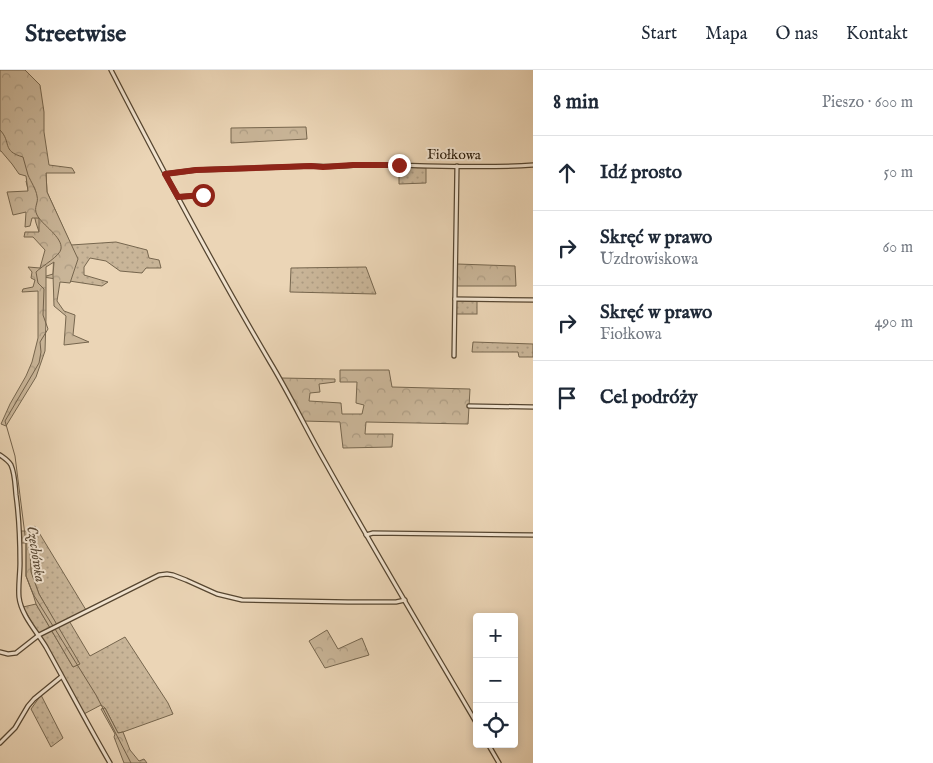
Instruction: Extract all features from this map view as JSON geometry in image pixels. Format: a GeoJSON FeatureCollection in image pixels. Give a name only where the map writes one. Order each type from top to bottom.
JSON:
{"type":"FeatureCollection","features":[{"type":"Feature","properties":{"kind":"street"},"geometry":{"type":"LineString","coordinates":[[111,70],[165,174],[279,377],[303,424],[473,717]]}},
{"type":"Feature","properties":{"kind":"street","name":"Fiołkowa"},"geometry":{"type":"LineString","coordinates":[[165,174],[203,170],[353,165],[533,166]]}},
{"type":"Feature","properties":{"kind":"street"},"geometry":{"type":"LineString","coordinates":[[454,356],[457,166]]}},
{"type":"Feature","properties":{"kind":"street"},"geometry":{"type":"LineString","coordinates":[[178,197],[203,195]]}},
{"type":"Feature","properties":{"kind":"street"},"geometry":{"type":"LineString","coordinates":[[455,299],[533,300]]}},
{"type":"Feature","properties":{"kind":"street"},"geometry":{"type":"LineString","coordinates":[[469,406],[533,407]]}},
{"type":"Feature","properties":{"kind":"street"},"geometry":{"type":"LineString","coordinates":[[0,455],[9,462],[13,471],[18,517],[20,602],[110,763]]}},
{"type":"Feature","properties":{"kind":"street"},"geometry":{"type":"LineString","coordinates":[[366,535],[373,533],[533,535]]}},
{"type":"Feature","properties":{"kind":"street"},"geometry":{"type":"LineString","coordinates":[[0,652],[16,653],[38,635],[154,576],[163,574],[186,580],[217,594],[242,600],[400,602],[404,600]]}},
{"type":"Feature","properties":{"kind":"street"},"geometry":{"type":"LineString","coordinates":[[0,743],[15,728],[34,699],[62,677]]}},
{"type":"Feature","properties":{"kind":"street"},"geometry":{"type":"LineString","coordinates":[[490,748],[499,763]]}},
{"type":"Feature","properties":{"kind":"green space"},"geometry":{"type":"Polygon","coordinates":[[[0,70],[25,70],[40,85],[49,165],[72,168],[75,173],[46,173],[47,192],[78,259],[70,283],[60,282],[57,301],[64,311],[75,315],[73,335],[89,342],[64,345],[66,316],[54,306],[54,262],[46,267],[45,351],[36,377],[6,426],[1,424],[26,376],[32,362],[38,338],[38,291],[22,292],[23,289],[33,287],[35,280],[31,278],[32,272],[28,267],[40,268],[45,250],[33,237],[24,237],[25,232],[39,232],[39,218],[32,218],[30,226],[25,227],[26,212],[13,215],[7,192],[28,191],[26,176],[19,174],[0,151],[0,70]]]}},
{"type":"Feature","properties":{"kind":"green space"},"geometry":{"type":"Polygon","coordinates":[[[306,127],[307,139],[231,143],[231,128],[306,127]]]}},
{"type":"Feature","properties":{"kind":"green space"},"geometry":{"type":"Polygon","coordinates":[[[399,167],[426,168],[426,183],[399,184],[399,167]]]}},
{"type":"Feature","properties":{"kind":"green space"},"geometry":{"type":"Polygon","coordinates":[[[46,173],[47,192],[71,245],[116,242],[147,250],[149,258],[159,260],[161,268],[146,268],[142,273],[120,271],[106,261],[90,258],[84,267],[84,275],[108,282],[102,286],[43,277],[53,274],[54,246],[45,249],[36,223],[26,181],[46,173]]]}},
{"type":"Feature","properties":{"kind":"green space"},"geometry":{"type":"Polygon","coordinates":[[[457,264],[515,266],[516,286],[456,286],[457,264]]]}},
{"type":"Feature","properties":{"kind":"green space"},"geometry":{"type":"Polygon","coordinates":[[[366,267],[376,294],[290,292],[291,268],[366,267]]]}},
{"type":"Feature","properties":{"kind":"green space"},"geometry":{"type":"Polygon","coordinates":[[[456,301],[477,301],[477,314],[456,314],[456,301]]]}},
{"type":"Feature","properties":{"kind":"green space"},"geometry":{"type":"Polygon","coordinates":[[[473,342],[533,344],[533,357],[519,357],[518,352],[472,352],[473,342]]]}},
{"type":"Feature","properties":{"kind":"green space"},"geometry":{"type":"Polygon","coordinates":[[[340,370],[389,370],[392,387],[470,389],[468,424],[366,422],[365,434],[393,434],[392,447],[343,448],[340,422],[303,421],[281,378],[335,379],[335,382],[319,384],[320,392],[310,393],[309,401],[341,403],[342,414],[362,414],[364,405],[356,403],[357,382],[340,382],[340,370]]]}},
{"type":"Feature","properties":{"kind":"green space"},"geometry":{"type":"Polygon","coordinates":[[[35,526],[86,610],[68,619],[90,656],[125,637],[168,703],[173,714],[118,733],[105,708],[101,705],[82,715],[62,675],[23,607],[36,604],[73,667],[79,664],[39,594],[31,572],[29,531],[35,526]]]}},
{"type":"Feature","properties":{"kind":"green space"},"geometry":{"type":"Polygon","coordinates":[[[20,531],[29,531],[31,572],[39,594],[80,664],[73,667],[36,604],[26,576],[26,543],[20,543],[20,531]]]}},
{"type":"Feature","properties":{"kind":"green space"},"geometry":{"type":"Polygon","coordinates":[[[327,630],[338,649],[362,638],[369,655],[325,668],[309,641],[327,630]]]}},
{"type":"Feature","properties":{"kind":"green space"},"geometry":{"type":"Polygon","coordinates":[[[41,695],[63,738],[51,747],[31,709],[41,695]]]}},
{"type":"Feature","properties":{"kind":"green space"},"geometry":{"type":"Polygon","coordinates":[[[105,708],[118,733],[123,732],[130,750],[139,761],[144,759],[147,763],[124,763],[114,737],[115,734],[101,709],[105,708]]]}},
{"type":"Feature","properties":{"kind":"waterway","name":"Czechówka"},"geometry":{"type":"LineString","coordinates":[[0,130],[6,138],[9,149],[16,155],[23,157],[28,175],[35,188],[37,215],[56,236],[61,245],[58,255],[36,272],[38,283],[44,289],[43,315],[48,329],[40,342],[39,363],[5,421],[15,456],[26,543],[26,576],[33,594],[53,626]]}},
{"type":"Feature","properties":{"kind":"waterway","name":"Czechówka"},"geometry":{"type":"LineString","coordinates":[[55,629],[96,695],[131,763]]}},
{"type":"Feature","properties":{"kind":"route"},"geometry":{"type":"LineString","coordinates":[[203,195],[178,197],[165,174],[196,170],[376,164],[399,165]]}}]}
